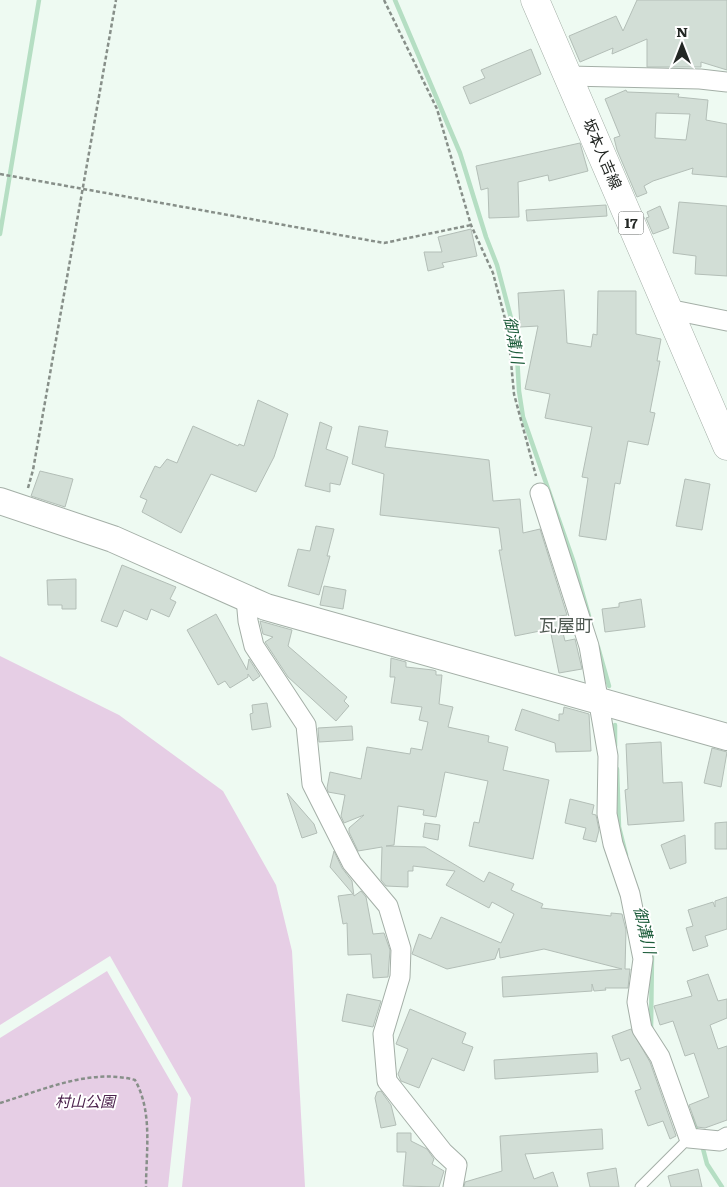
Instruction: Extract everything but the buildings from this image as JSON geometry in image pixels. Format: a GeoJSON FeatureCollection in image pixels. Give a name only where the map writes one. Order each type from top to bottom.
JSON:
{"type":"FeatureCollection","features":[{"type":"Feature","properties":{"kind":"main road","name":"坂本人吉線"},"geometry":{"type":"LineString","coordinates":[[535,0],[727,446]]}},
{"type":"Feature","properties":{"kind":"street"},"geometry":{"type":"LineString","coordinates":[[569,76],[700,79],[727,82]]}},
{"type":"Feature","properties":{"kind":"street"},"geometry":{"type":"LineString","coordinates":[[668,309],[727,321]]}},
{"type":"Feature","properties":{"kind":"street"},"geometry":{"type":"LineString","coordinates":[[540,493],[589,646],[608,756],[607,814],[613,844],[630,894],[643,959],[638,1002],[642,1029],[660,1057],[689,1138],[725,1142]]}},
{"type":"Feature","properties":{"kind":"street"},"geometry":{"type":"LineString","coordinates":[[11,504],[113,539],[266,607],[727,737]]}},
{"type":"Feature","properties":{"kind":"street"},"geometry":{"type":"LineString","coordinates":[[246,598],[248,622],[254,646],[306,725],[312,784],[352,863],[388,906],[401,949],[400,977],[383,1034],[387,1081],[443,1152],[457,1165],[453,1187]]}},
{"type":"Feature","properties":{"kind":"lane"},"geometry":{"type":"LineString","coordinates":[[640,1187],[689,1138]]}},
{"type":"Feature","properties":{"kind":"path"},"geometry":{"type":"LineString","coordinates":[[11,504],[33,470],[116,0]]}},
{"type":"Feature","properties":{"kind":"path"},"geometry":{"type":"LineString","coordinates":[[384,0],[437,109],[471,225],[493,272],[508,330],[514,394],[540,493]]}},
{"type":"Feature","properties":{"kind":"path"},"geometry":{"type":"LineString","coordinates":[[0,174],[384,243],[471,225]]}},
{"type":"Feature","properties":{"kind":"path"},"geometry":{"type":"LineString","coordinates":[[0,1103],[83,1078],[117,1075],[135,1080],[143,1094],[146,1116],[146,1187]]}},
{"type":"Feature","properties":{"kind":"green space"},"geometry":{"type":"Polygon","coordinates":[[[0,656],[119,715],[223,791],[276,885],[292,951],[305,1187],[182,1187],[191,1098],[110,956],[0,1025],[0,656]]]}},
{"type":"Feature","properties":{"kind":"green space","name":"村山公園"},"geometry":{"type":"Polygon","coordinates":[[[107,971],[178,1094],[168,1187],[0,1187],[0,1038],[107,971]]]}},
{"type":"Feature","properties":{"kind":"waterway"},"geometry":{"type":"LineString","coordinates":[[0,234],[39,0]]}},
{"type":"Feature","properties":{"kind":"waterway","name":"御溝川"},"geometry":{"type":"LineString","coordinates":[[395,0],[460,153],[486,237],[497,265],[516,337],[519,391],[523,417],[574,563],[589,616]]}},
{"type":"Feature","properties":{"kind":"waterway","name":"御溝川"},"geometry":{"type":"LineString","coordinates":[[598,647],[609,686]]}},
{"type":"Feature","properties":{"kind":"waterway","name":"御溝川"},"geometry":{"type":"LineString","coordinates":[[615,725],[615,746]]}},
{"type":"Feature","properties":{"kind":"waterway","name":"御溝川"},"geometry":{"type":"LineString","coordinates":[[617,769],[619,827],[626,855]]}},
{"type":"Feature","properties":{"kind":"waterway","name":"御溝川"},"geometry":{"type":"LineString","coordinates":[[649,943],[652,954],[651,1029]]}},
{"type":"Feature","properties":{"kind":"waterway","name":"御溝川"},"geometry":{"type":"LineString","coordinates":[[692,1118],[696,1128]]}},
{"type":"Feature","properties":{"kind":"waterway","name":"御溝川"},"geometry":{"type":"LineString","coordinates":[[702,1145],[707,1164],[722,1187]]}},
{"type":"Feature","properties":{"kind":"district","name":"瓦屋町"},"geometry":{"type":"Point","coordinates":[566,626]}}]}
